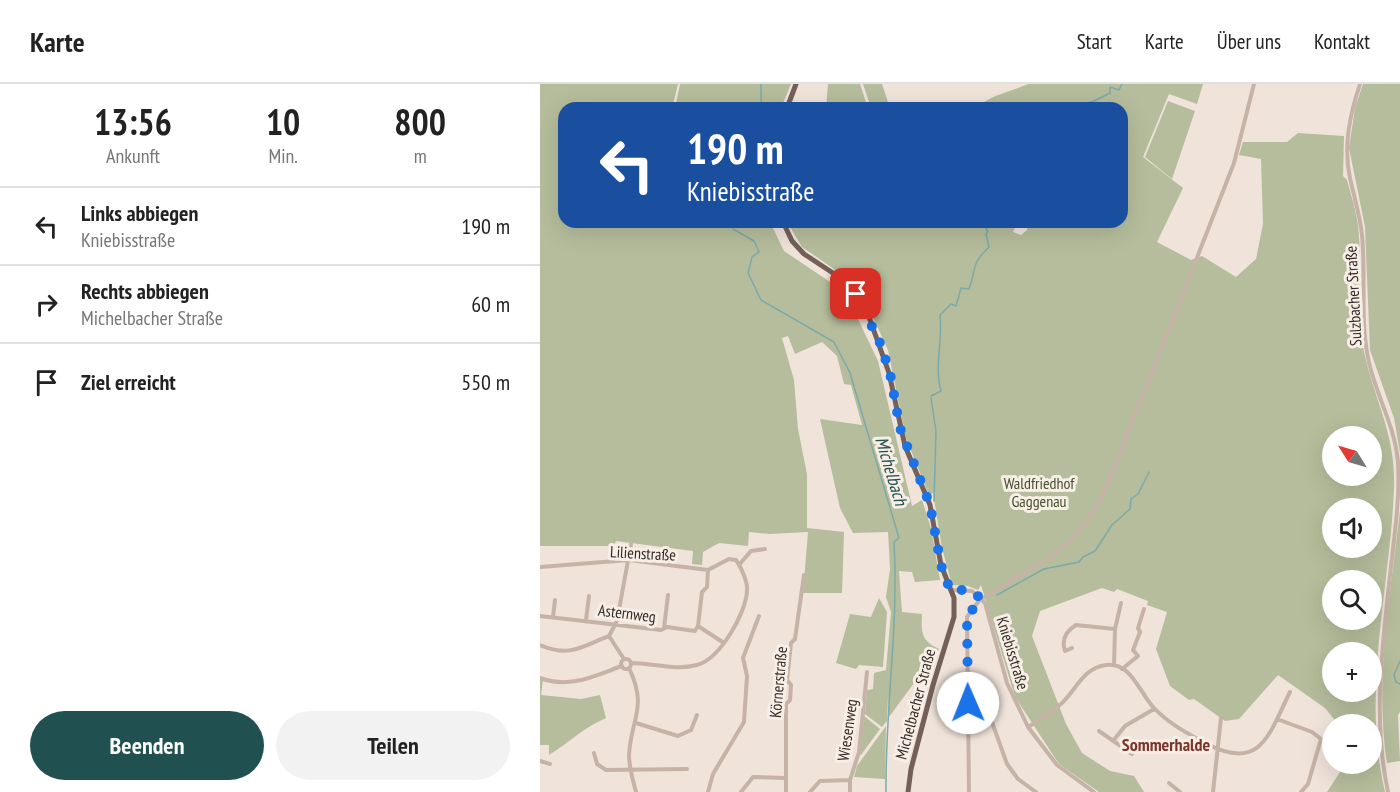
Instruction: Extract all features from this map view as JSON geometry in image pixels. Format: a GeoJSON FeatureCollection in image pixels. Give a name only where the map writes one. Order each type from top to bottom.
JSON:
{"type":"FeatureCollection","features":[{"type":"Feature","properties":{"kind":"main road"},"geometry":{"type":"LineString","coordinates":[[789,102],[796,84]]}},
{"type":"Feature","properties":{"kind":"main road","name":"Michelbacher Straße"},"geometry":{"type":"LineString","coordinates":[[786,228],[792,240],[804,254],[843,279],[856,294],[870,317],[890,373],[905,446],[930,505],[941,565],[955,608],[911,769],[908,792]]}},
{"type":"Feature","properties":{"kind":"street"},"geometry":{"type":"LineString","coordinates":[[969,792],[967,617],[982,599],[1056,553],[1070,541],[1103,496],[1112,478],[1132,417],[1148,383],[1234,164],[1254,84]]}},
{"type":"Feature","properties":{"kind":"street","name":"Sulzbacher Straße"},"geometry":{"type":"LineString","coordinates":[[1360,84],[1350,116],[1347,146],[1350,177],[1362,236],[1366,343],[1374,379],[1392,428],[1398,464],[1397,512],[1380,680],[1382,753],[1388,792]]}},
{"type":"Feature","properties":{"kind":"street"},"geometry":{"type":"LineString","coordinates":[[540,645],[567,651],[589,647],[609,636],[616,624],[631,544]]}},
{"type":"Feature","properties":{"kind":"street","name":"Lilienstraße"},"geometry":{"type":"LineString","coordinates":[[540,567],[629,560],[708,570],[729,559],[736,560],[739,565],[751,551],[765,549]]}},
{"type":"Feature","properties":{"kind":"street"},"geometry":{"type":"LineString","coordinates":[[609,636],[624,659],[631,663],[696,666],[716,655],[745,605],[748,588],[739,565]]}},
{"type":"Feature","properties":{"kind":"street"},"geometry":{"type":"LineString","coordinates":[[708,570],[707,587],[702,592],[698,626],[724,643]]}},
{"type":"Feature","properties":{"kind":"street","name":"Körnerstraße"},"geometry":{"type":"LineString","coordinates":[[786,792],[786,704],[790,700],[791,685],[787,680],[791,643],[795,639],[801,607],[804,575]]}},
{"type":"Feature","properties":{"kind":"street","name":"Kniebisstraße"},"geometry":{"type":"LineString","coordinates":[[950,592],[968,590],[982,599],[987,608],[1006,683],[1029,727],[1057,765],[1094,792]]}},
{"type":"Feature","properties":{"kind":"street","name":"Asternweg"},"geometry":{"type":"LineString","coordinates":[[664,628],[668,595]]}},
{"type":"Feature","properties":{"kind":"street","name":"Asternweg"},"geometry":{"type":"LineString","coordinates":[[586,620],[589,596]]}},
{"type":"Feature","properties":{"kind":"street"},"geometry":{"type":"LineString","coordinates":[[554,617],[555,600]]}},
{"type":"Feature","properties":{"kind":"street"},"geometry":{"type":"LineString","coordinates":[[1114,665],[1114,629],[1121,603]]}},
{"type":"Feature","properties":{"kind":"street"},"geometry":{"type":"LineString","coordinates":[[1122,669],[1137,656],[1133,650],[1140,632],[1138,628],[1144,609]]}},
{"type":"Feature","properties":{"kind":"street","name":"Asternweg"},"geometry":{"type":"LineString","coordinates":[[540,616],[586,620],[633,628],[695,631],[698,626]]}},
{"type":"Feature","properties":{"kind":"street"},"geometry":{"type":"LineString","coordinates":[[708,792],[713,774],[744,722],[747,676],[743,658],[759,616]]}},
{"type":"Feature","properties":{"kind":"street"},"geometry":{"type":"LineString","coordinates":[[1071,648],[1065,651],[1063,641],[1067,632],[1077,625],[1114,629]]}},
{"type":"Feature","properties":{"kind":"street"},"geometry":{"type":"LineString","coordinates":[[622,666],[624,659]]}},
{"type":"Feature","properties":{"kind":"street"},"geometry":{"type":"LineString","coordinates":[[631,663],[629,668],[636,687],[639,705],[629,752],[636,792]]}},
{"type":"Feature","properties":{"kind":"street"},"geometry":{"type":"LineString","coordinates":[[1029,727],[1063,702],[1086,674],[1096,668],[1114,665],[1133,678],[1154,709],[1176,726],[1229,754],[1248,754],[1259,747],[1277,719],[1290,692]]}},
{"type":"Feature","properties":{"kind":"street"},"geometry":{"type":"LineString","coordinates":[[540,678],[563,683],[577,682],[622,666],[629,668]]}},
{"type":"Feature","properties":{"kind":"street","name":"Wiesenweg"},"geometry":{"type":"LineString","coordinates":[[850,792],[850,780],[859,752],[867,672]]}},
{"type":"Feature","properties":{"kind":"street"},"geometry":{"type":"LineString","coordinates":[[968,703],[988,711],[1007,764],[1018,779],[1036,792]]}},
{"type":"Feature","properties":{"kind":"street"},"geometry":{"type":"LineString","coordinates":[[1113,741],[1125,726],[1154,709]]}},
{"type":"Feature","properties":{"kind":"street"},"geometry":{"type":"LineString","coordinates":[[636,723],[678,736],[691,730],[697,715]]}},
{"type":"Feature","properties":{"kind":"street"},"geometry":{"type":"LineString","coordinates":[[1213,792],[1221,718]]}},
{"type":"Feature","properties":{"kind":"street"},"geometry":{"type":"LineString","coordinates":[[1277,719],[1312,732],[1321,739],[1308,784],[1301,792]]}},
{"type":"Feature","properties":{"kind":"street"},"geometry":{"type":"LineString","coordinates":[[1099,731],[1132,754]]}},
{"type":"Feature","properties":{"kind":"street"},"geometry":{"type":"LineString","coordinates":[[594,753],[597,764],[604,770],[687,769]]}},
{"type":"Feature","properties":{"kind":"street"},"geometry":{"type":"LineString","coordinates":[[540,761],[550,764]]}},
{"type":"Feature","properties":{"kind":"street"},"geometry":{"type":"LineString","coordinates":[[741,792],[753,777],[785,778]]}},
{"type":"Feature","properties":{"kind":"street"},"geometry":{"type":"LineString","coordinates":[[810,792],[820,780],[850,780]]}},
{"type":"Feature","properties":{"kind":"street"},"geometry":{"type":"LineString","coordinates":[[1169,783],[1180,792]]}},
{"type":"Feature","properties":{"kind":"green space"},"geometry":{"type":"Polygon","coordinates":[[[540,84],[678,84],[674,102],[558,102],[558,228],[773,228],[784,251],[845,292],[878,361],[912,506],[922,500],[931,528],[940,580],[915,582],[912,572],[899,571],[902,612],[922,614],[923,635],[929,643],[939,649],[889,717],[888,696],[887,721],[882,727],[865,714],[867,690],[873,689],[874,673],[886,670],[891,612],[886,597],[890,569],[888,532],[853,533],[840,508],[820,419],[862,425],[851,385],[844,384],[837,356],[822,342],[795,354],[788,336],[782,338],[794,380],[798,429],[807,474],[807,528],[844,532],[842,593],[803,593],[808,532],[770,534],[749,532],[748,546],[719,543],[703,552],[702,565],[692,564],[693,551],[616,541],[614,546],[540,546],[540,84]]]}},
{"type":"Feature","properties":{"kind":"green space"},"geometry":{"type":"Polygon","coordinates":[[[680,84],[791,84],[784,102],[676,102],[680,84]]]}},
{"type":"Feature","properties":{"kind":"green space"},"geometry":{"type":"Polygon","coordinates":[[[828,84],[860,84],[866,102],[826,102],[828,84]]]}},
{"type":"Feature","properties":{"kind":"green space"},"geometry":{"type":"Polygon","coordinates":[[[863,84],[882,84],[888,102],[869,102],[863,84]]]}},
{"type":"Feature","properties":{"kind":"green space","name":"Waldfriedhof Gaggenau"},"geometry":{"type":"Polygon","coordinates":[[[1028,84],[1203,84],[1197,104],[1169,94],[1143,157],[1183,188],[1157,242],[1191,260],[1202,256],[1236,277],[1256,259],[1263,224],[1261,159],[1239,155],[1243,142],[1287,142],[1298,133],[1344,136],[1343,176],[1347,180],[1358,225],[1361,336],[1392,451],[1394,489],[1382,612],[1382,570],[1322,570],[1322,630],[1380,630],[1379,642],[1322,642],[1322,702],[1376,702],[1376,714],[1330,714],[1325,708],[1278,675],[1239,719],[1225,721],[1194,699],[1189,700],[1170,686],[1156,649],[1167,612],[1147,605],[1148,601],[1117,589],[1114,592],[1102,588],[1040,611],[1032,636],[1066,724],[1082,753],[1110,771],[1134,776],[1144,792],[1099,792],[1059,764],[1015,697],[981,585],[978,590],[968,586],[952,585],[942,548],[933,493],[929,495],[906,438],[888,350],[866,302],[847,278],[802,247],[791,228],[1015,228],[1013,232],[1021,235],[1027,228],[1128,228],[1128,102],[985,102],[1028,84]]]}},
{"type":"Feature","properties":{"kind":"green space"},"geometry":{"type":"Polygon","coordinates":[[[1363,84],[1400,84],[1400,453],[1394,418],[1370,350],[1365,227],[1349,148],[1355,108],[1363,84]]]}},
{"type":"Feature","properties":{"kind":"green space"},"geometry":{"type":"Polygon","coordinates":[[[1168,101],[1195,111],[1172,179],[1145,157],[1168,101]]]}},
{"type":"Feature","properties":{"kind":"green space"},"geometry":{"type":"Polygon","coordinates":[[[1400,510],[1400,712],[1398,715],[1400,761],[1387,763],[1382,700],[1389,604],[1400,510]]]}},
{"type":"Feature","properties":{"kind":"green space"},"geometry":{"type":"Polygon","coordinates":[[[879,598],[887,612],[883,667],[859,665],[856,669],[836,663],[850,614],[871,617],[879,598]]]}},
{"type":"Feature","properties":{"kind":"green space"},"geometry":{"type":"Polygon","coordinates":[[[540,677],[543,679],[541,695],[581,699],[600,695],[606,718],[584,730],[549,755],[549,745],[540,745],[540,677]]]}},
{"type":"Feature","properties":{"kind":"green space"},"geometry":{"type":"Polygon","coordinates":[[[864,716],[880,729],[860,755],[864,716]]]}},
{"type":"Feature","properties":{"kind":"green space"},"geometry":{"type":"Polygon","coordinates":[[[886,726],[885,779],[854,777],[857,766],[886,726]]]}},
{"type":"Feature","properties":{"kind":"green space"},"geometry":{"type":"Polygon","coordinates":[[[1339,774],[1382,774],[1385,792],[1327,792],[1339,774]]]}},
{"type":"Feature","properties":{"kind":"waterway","name":"Michelbach"},"geometry":{"type":"LineString","coordinates":[[761,84],[761,102]]}},
{"type":"Feature","properties":{"kind":"waterway"},"geometry":{"type":"LineString","coordinates":[[1090,102],[1110,93],[1110,87],[1119,90],[1122,84]]}},
{"type":"Feature","properties":{"kind":"waterway","name":"Michelbach"},"geometry":{"type":"LineString","coordinates":[[733,228],[754,241],[759,252],[752,257],[748,273],[761,300],[834,342],[850,373],[899,538],[894,542],[895,605],[886,792]]}},
{"type":"Feature","properties":{"kind":"waterway"},"geometry":{"type":"LineString","coordinates":[[931,396],[941,391],[938,372],[940,315],[951,304],[956,306],[961,288],[969,289],[976,263],[989,247],[986,228]]}},
{"type":"Feature","properties":{"kind":"waterway"},"geometry":{"type":"LineString","coordinates":[[931,398],[936,431],[934,501]]}},
{"type":"Feature","properties":{"kind":"waterway"},"geometry":{"type":"LineString","coordinates":[[997,595],[1044,569],[1079,562],[1083,557],[1095,551],[1112,525],[1130,509],[1131,499],[1138,494],[1149,472]]}},
{"type":"Feature","properties":{"kind":"waterway"},"geometry":{"type":"LineString","coordinates":[[1400,661],[1394,675],[1396,682],[1400,684]]}},
{"type":"Feature","properties":{"kind":"district","name":"Sommerhalde"},"geometry":{"type":"Point","coordinates":[1166,745]}},
{"type":"Feature","properties":{"kind":"route"},"geometry":{"type":"LineString","coordinates":[[856,294],[870,317],[890,373],[900,428],[905,446],[930,505],[941,565],[950,590],[972,591],[981,598],[967,617],[968,703]]}}]}
